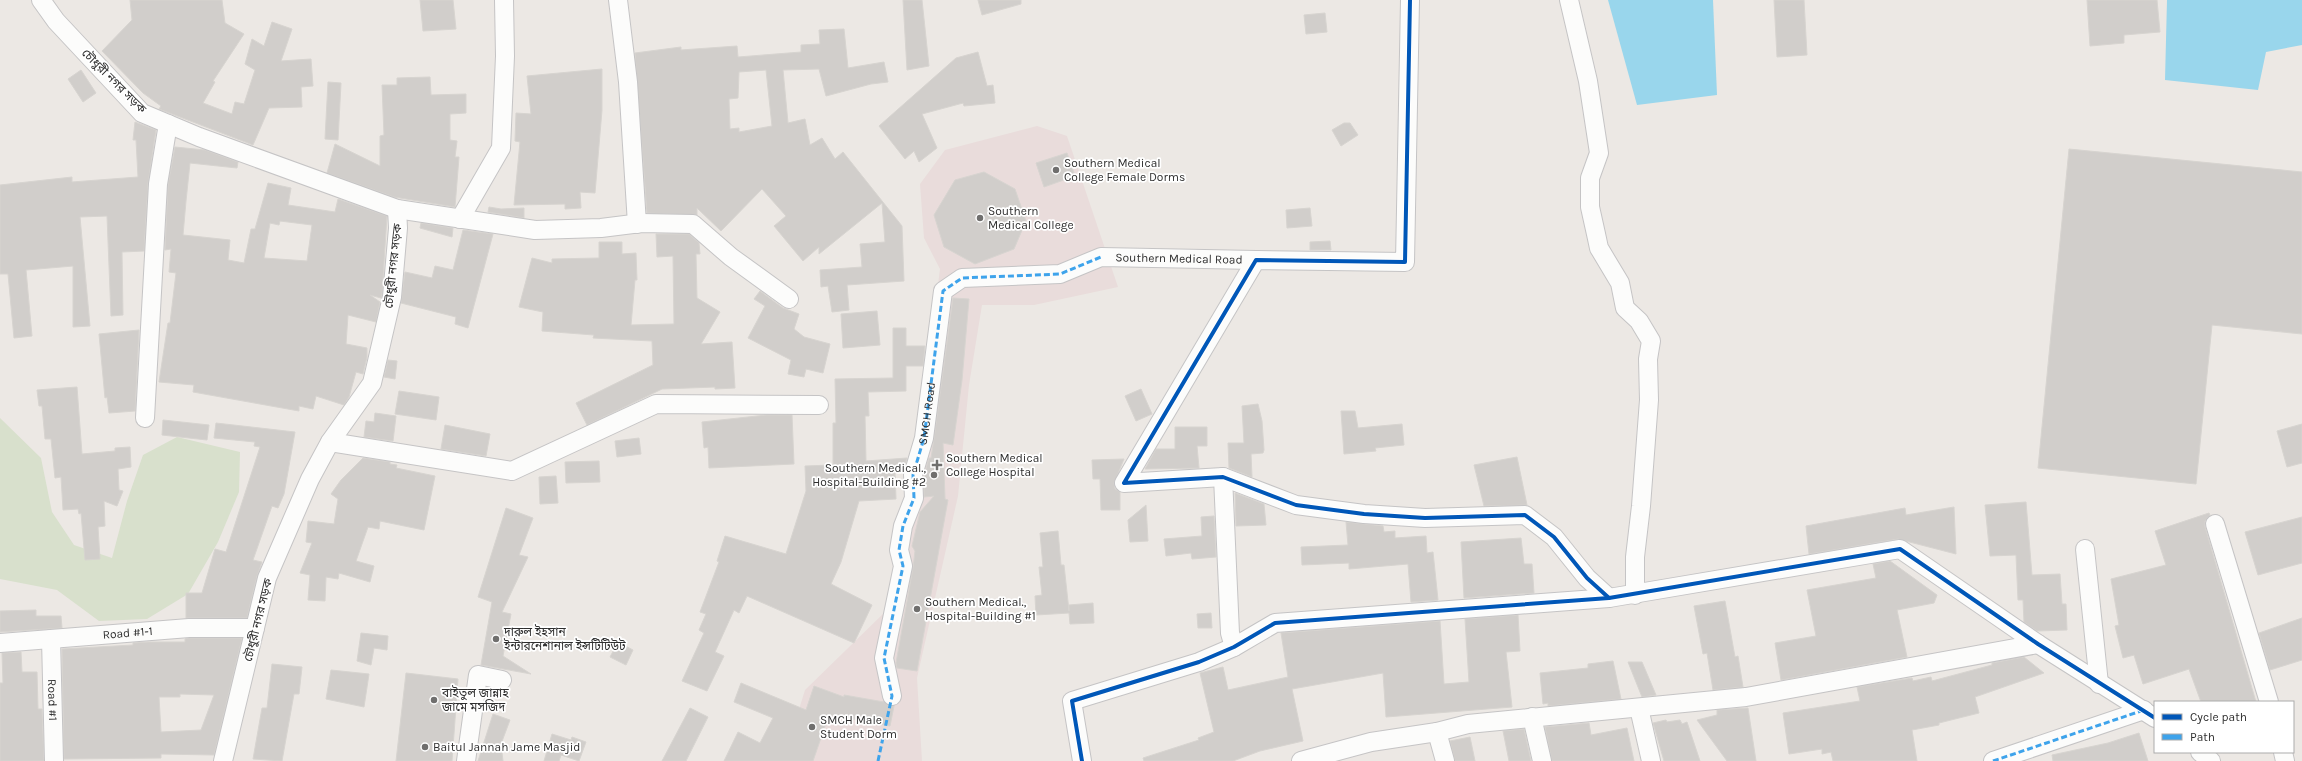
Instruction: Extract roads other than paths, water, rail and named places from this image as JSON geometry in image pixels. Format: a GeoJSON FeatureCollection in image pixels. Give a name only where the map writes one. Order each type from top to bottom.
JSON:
{"type":"FeatureCollection","features":[{"type":"Feature","properties":{"kind":"street","name":"চৌধুরী নগর সড়ক"},"geometry":{"type":"LineString","coordinates":[[41,0],[56,21],[142,113],[198,137],[397,209],[398,228],[392,297],[372,383],[330,442],[310,479],[267,578],[223,761]]}},
{"type":"Feature","properties":{"kind":"street"},"geometry":{"type":"LineString","coordinates":[[460,219],[501,148],[505,56],[504,0]]}},
{"type":"Feature","properties":{"kind":"street"},"geometry":{"type":"LineString","coordinates":[[618,0],[628,82],[637,224]]}},
{"type":"Feature","properties":{"kind":"street","name":"Southern Medical Road"},"geometry":{"type":"LineString","coordinates":[[1101,257],[1405,262],[1410,0]]}},
{"type":"Feature","properties":{"kind":"street"},"geometry":{"type":"LineString","coordinates":[[1569,0],[1588,81],[1599,153],[1590,178],[1590,207],[1599,248],[1620,283],[1625,308],[1639,320],[1651,341],[1648,359],[1649,400],[1644,446],[1641,506],[1635,557],[1635,595]]}},
{"type":"Feature","properties":{"kind":"street"},"geometry":{"type":"LineString","coordinates":[[146,418],[158,184],[168,124]]}},
{"type":"Feature","properties":{"kind":"street"},"geometry":{"type":"LineString","coordinates":[[397,209],[535,230],[601,228],[637,224],[693,224],[732,257],[789,299]]}},
{"type":"Feature","properties":{"kind":"street","name":"SMCH Road"},"geometry":{"type":"LineString","coordinates":[[892,696],[884,658],[903,566],[899,550],[902,526],[914,498],[913,475],[924,438],[943,292],[962,278],[1060,274],[1101,257]]}},
{"type":"Feature","properties":{"kind":"street"},"geometry":{"type":"LineString","coordinates":[[1256,260],[1124,483],[1223,477],[1296,505],[1364,514],[1425,518],[1525,515],[1554,537],[1587,578],[1609,598]]}},
{"type":"Feature","properties":{"kind":"street"},"geometry":{"type":"LineString","coordinates":[[330,442],[512,472],[656,404],[819,405]]}},
{"type":"Feature","properties":{"kind":"street"},"geometry":{"type":"LineString","coordinates":[[1223,477],[1230,633],[1234,647]]}},
{"type":"Feature","properties":{"kind":"street"},"geometry":{"type":"LineString","coordinates":[[2215,524],[2269,701]]}},
{"type":"Feature","properties":{"kind":"street"},"geometry":{"type":"LineString","coordinates":[[1082,761],[1072,701],[1199,662],[1234,647],[1275,623],[1635,595],[1900,549],[2038,644],[2099,684],[2149,714]]}},
{"type":"Feature","properties":{"kind":"street"},"geometry":{"type":"LineString","coordinates":[[2085,549],[2099,684]]}},
{"type":"Feature","properties":{"kind":"street","name":"Road #1-1"},"geometry":{"type":"LineString","coordinates":[[0,643],[189,628],[255,628]]}},
{"type":"Feature","properties":{"kind":"street","name":"Road #1"},"geometry":{"type":"LineString","coordinates":[[51,640],[54,761]]}},
{"type":"Feature","properties":{"kind":"street"},"geometry":{"type":"LineString","coordinates":[[1301,761],[1371,742],[1437,732],[1468,724],[1746,697],[2038,644]]}},
{"type":"Feature","properties":{"kind":"street"},"geometry":{"type":"LineString","coordinates":[[466,761],[478,675],[502,680]]}},
{"type":"Feature","properties":{"kind":"street"},"geometry":{"type":"LineString","coordinates":[[1639,708],[1651,761]]}},
{"type":"Feature","properties":{"kind":"street"},"geometry":{"type":"LineString","coordinates":[[1992,761],[2149,714]]}},
{"type":"Feature","properties":{"kind":"street"},"geometry":{"type":"LineString","coordinates":[[1532,717],[1542,761]]}},
{"type":"Feature","properties":{"kind":"street"},"geometry":{"type":"LineString","coordinates":[[1437,732],[1445,761]]}},
{"type":"Feature","properties":{"kind":"street"},"geometry":{"type":"LineString","coordinates":[[2201,753],[2211,761]]}},
{"type":"Feature","properties":{"kind":"water"},"geometry":{"type":"Polygon","coordinates":[[[1608,0],[1713,0],[1717,95],[1637,105],[1608,0]]]}},
{"type":"Feature","properties":{"kind":"water"},"geometry":{"type":"Polygon","coordinates":[[[2167,0],[2302,0],[2302,45],[2266,52],[2258,90],[2165,80],[2167,0]]]}},
{"type":"Feature","properties":{"kind":"place","name":"Southern Medical College Female Dorms"},"geometry":{"type":"Point","coordinates":[1056,170]}},
{"type":"Feature","properties":{"kind":"place","name":"Southern Medical College"},"geometry":{"type":"Point","coordinates":[980,218]}},
{"type":"Feature","properties":{"kind":"place","name":"Southern Medical College Hospital"},"geometry":{"type":"Point","coordinates":[937,465]}},
{"type":"Feature","properties":{"kind":"place","name":"Southern Medical., Hospital-Building #2"},"geometry":{"type":"Point","coordinates":[934,475]}},
{"type":"Feature","properties":{"kind":"place","name":"Southern Medical., Hospital-Building #1"},"geometry":{"type":"Point","coordinates":[917,609]}},
{"type":"Feature","properties":{"kind":"place","name":"দারুল ইহসান ইন্টারনেশানাল ইন্সটিটিউট"},"geometry":{"type":"Point","coordinates":[496,639]}},
{"type":"Feature","properties":{"kind":"place","name":"বাইতুল জান্নাহ জামে মসজিদ"},"geometry":{"type":"Point","coordinates":[434,700]}},
{"type":"Feature","properties":{"kind":"place","name":"SMCH Male Student Dorm"},"geometry":{"type":"Point","coordinates":[812,727]}},
{"type":"Feature","properties":{"kind":"place","name":"Baitul Jannah Jame Masjid"},"geometry":{"type":"Point","coordinates":[425,747]}}]}
